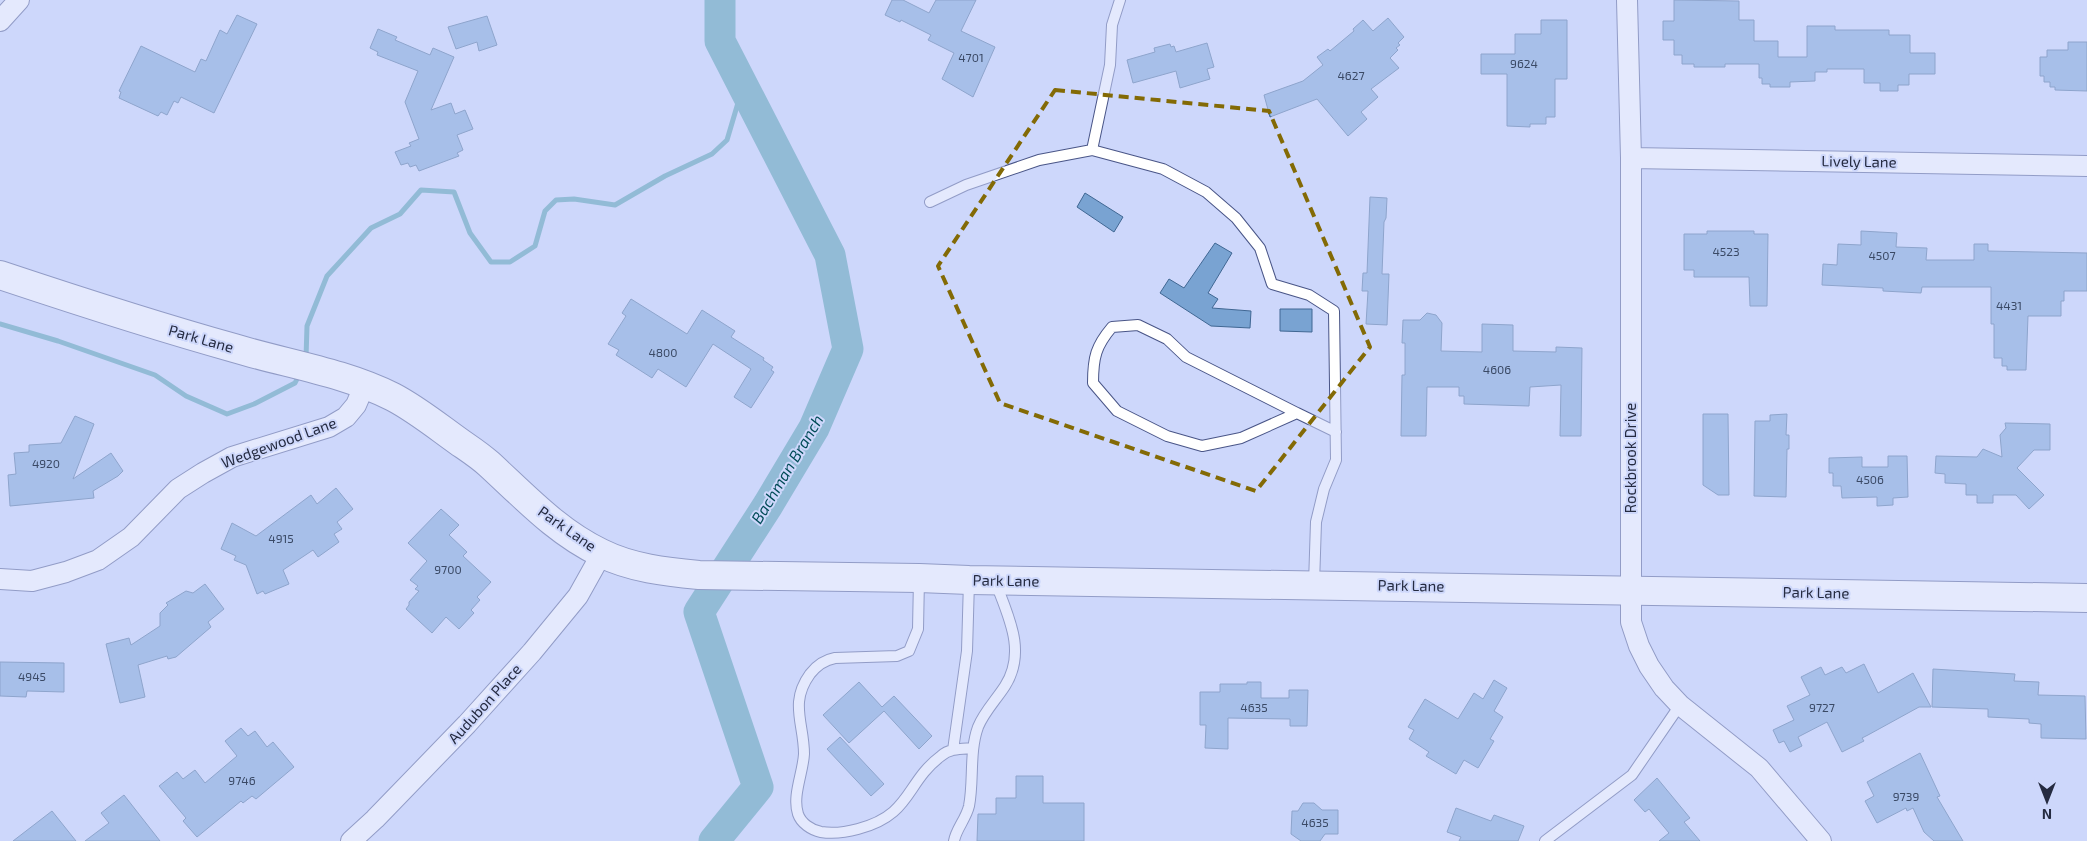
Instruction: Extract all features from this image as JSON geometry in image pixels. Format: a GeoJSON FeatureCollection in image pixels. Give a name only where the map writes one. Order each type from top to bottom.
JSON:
{"type":"FeatureCollection","features":[{"type":"Feature","properties":{"kind":"street"},"geometry":{"type":"LineString","coordinates":[[0,21],[19,0]]}},
{"type":"Feature","properties":{"kind":"street","name":"Rockbrook Drive"},"geometry":{"type":"LineString","coordinates":[[1627,0],[1631,158],[1631,622],[1648,666],[1664,688],[1680,705],[1759,768],[1821,841]]}},
{"type":"Feature","properties":{"kind":"street","name":"Lively Lane"},"geometry":{"type":"LineString","coordinates":[[1631,158],[2087,166]]}},
{"type":"Feature","properties":{"kind":"street","name":"Park Lane"},"geometry":{"type":"LineString","coordinates":[[0,275],[119,315],[289,363],[322,370],[365,384],[395,398],[430,420],[487,462],[532,505],[566,533],[602,554],[644,567],[699,575],[2087,598]]}},
{"type":"Feature","properties":{"kind":"street","name":"Wedgewood Lane"},"geometry":{"type":"LineString","coordinates":[[0,580],[32,581],[66,572],[98,560],[131,537],[178,489],[203,473],[232,457],[329,427],[346,417],[356,405],[365,384]]}},
{"type":"Feature","properties":{"kind":"street","name":"Audubon Place"},"geometry":{"type":"LineString","coordinates":[[351,841],[375,819],[467,724],[532,652],[578,596],[602,554]]}},
{"type":"Feature","properties":{"kind":"lane"},"geometry":{"type":"LineString","coordinates":[[1092,150],[1110,65],[1112,25],[1120,0]]}},
{"type":"Feature","properties":{"kind":"lane"},"geometry":{"type":"LineString","coordinates":[[930,202],[966,185],[1039,160],[1092,150],[1164,170],[1206,192],[1236,218],[1260,248],[1272,284],[1309,296],[1334,311],[1336,460],[1324,489],[1316,522],[1314,585]]}},
{"type":"Feature","properties":{"kind":"lane"},"geometry":{"type":"LineString","coordinates":[[1297,413],[1241,438],[1202,446],[1167,436],[1117,411],[1093,383],[1093,362],[1099,342],[1112,327],[1138,325],[1167,339],[1186,357],[1336,432]]}},
{"type":"Feature","properties":{"kind":"lane"},"geometry":{"type":"LineString","coordinates":[[919,578],[918,629],[909,651],[897,656],[825,660],[807,678],[798,701],[804,752],[797,804],[798,814],[802,821],[810,828],[821,832],[848,832],[874,825],[889,817],[900,807],[927,770],[941,755],[953,750],[973,748]]}},
{"type":"Feature","properties":{"kind":"lane"},"geometry":{"type":"LineString","coordinates":[[953,750],[967,651],[982,580]]}},
{"type":"Feature","properties":{"kind":"lane"},"geometry":{"type":"LineString","coordinates":[[954,841],[969,807],[973,748],[978,728],[983,716],[1005,686],[1016,660],[1015,639],[982,580]]}},
{"type":"Feature","properties":{"kind":"lane"},"geometry":{"type":"LineString","coordinates":[[1545,841],[1632,775],[1680,705]]}},
{"type":"Feature","properties":{"kind":"highlighted area"},"geometry":{"type":"Polygon","coordinates":[[[1055,90],[1269,111],[1370,347],[1256,491],[1000,403],[938,266],[1055,90]]]}},
{"type":"Feature","properties":{"kind":"building"},"geometry":{"type":"Polygon","coordinates":[[[892,0],[903,0],[929,13],[936,0],[976,0],[961,31],[995,47],[973,97],[942,79],[954,53],[928,40],[931,35],[901,20],[900,22],[885,15],[892,0]]]}},
{"type":"Feature","properties":{"kind":"building"},"geometry":{"type":"Polygon","coordinates":[[[1674,0],[1739,1],[1739,20],[1754,20],[1754,41],[1778,41],[1778,57],[1807,57],[1807,26],[1835,26],[1835,30],[1889,30],[1889,35],[1910,35],[1910,53],[1935,53],[1935,74],[1909,74],[1909,85],[1898,85],[1898,91],[1880,91],[1880,83],[1864,83],[1864,69],[1827,69],[1827,72],[1815,72],[1815,81],[1790,82],[1790,87],[1770,87],[1770,84],[1762,84],[1762,78],[1759,78],[1759,64],[1725,64],[1725,67],[1694,67],[1694,64],[1682,64],[1682,55],[1674,55],[1674,40],[1663,40],[1663,21],[1674,21],[1674,0]]]}},
{"type":"Feature","properties":{"kind":"building"},"geometry":{"type":"Polygon","coordinates":[[[237,15],[257,24],[214,113],[181,97],[178,103],[174,101],[167,115],[161,112],[158,116],[119,98],[121,92],[119,91],[141,46],[195,72],[201,59],[206,61],[220,30],[227,34],[237,15]]]}},
{"type":"Feature","properties":{"kind":"building"},"geometry":{"type":"Polygon","coordinates":[[[487,16],[497,45],[479,51],[477,42],[456,49],[448,27],[487,16]]]}},
{"type":"Feature","properties":{"kind":"building"},"geometry":{"type":"Polygon","coordinates":[[[1388,18],[1404,37],[1398,43],[1400,45],[1396,48],[1398,50],[1390,58],[1399,68],[1371,89],[1378,97],[1361,112],[1367,119],[1348,136],[1317,99],[1270,117],[1264,95],[1303,81],[1323,65],[1317,57],[1328,49],[1330,51],[1354,31],[1353,29],[1363,20],[1373,31],[1388,18]]]}},
{"type":"Feature","properties":{"kind":"building"},"geometry":{"type":"Polygon","coordinates":[[[1541,20],[1567,20],[1567,79],[1555,79],[1555,117],[1546,117],[1546,124],[1530,124],[1530,127],[1507,126],[1507,74],[1481,74],[1481,54],[1515,54],[1515,34],[1541,34],[1541,20]]]}},
{"type":"Feature","properties":{"kind":"building"},"geometry":{"type":"Polygon","coordinates":[[[378,29],[397,37],[395,40],[430,55],[433,48],[454,57],[431,110],[451,103],[455,114],[465,110],[473,129],[457,135],[463,150],[457,153],[459,156],[419,171],[416,165],[410,167],[408,163],[401,165],[395,152],[411,146],[409,143],[419,139],[405,102],[418,71],[377,55],[378,52],[370,48],[378,29]]]}},
{"type":"Feature","properties":{"kind":"building"},"geometry":{"type":"Polygon","coordinates":[[[2068,42],[2087,42],[2087,91],[2055,90],[2055,87],[2050,87],[2050,82],[2044,82],[2044,76],[2040,76],[2040,57],[2047,57],[2047,50],[2068,50],[2068,42]]]}},
{"type":"Feature","properties":{"kind":"building"},"geometry":{"type":"Polygon","coordinates":[[[1207,43],[1214,67],[1207,69],[1210,79],[1180,88],[1176,71],[1133,83],[1127,60],[1155,52],[1154,48],[1170,44],[1171,47],[1174,46],[1176,52],[1207,43]]]}},
{"type":"Feature","properties":{"kind":"building"},"geometry":{"type":"Polygon","coordinates":[[[1085,193],[1123,217],[1114,232],[1077,207],[1085,193]]]}},
{"type":"Feature","properties":{"kind":"building"},"geometry":{"type":"Polygon","coordinates":[[[1370,197],[1387,198],[1382,274],[1389,274],[1387,325],[1366,324],[1368,291],[1362,291],[1363,273],[1367,273],[1370,197]]]}},
{"type":"Feature","properties":{"kind":"building"},"geometry":{"type":"Polygon","coordinates":[[[1707,231],[1754,231],[1754,234],[1768,234],[1767,306],[1750,306],[1749,277],[1694,277],[1694,270],[1684,270],[1684,234],[1707,234],[1707,231]]]}},
{"type":"Feature","properties":{"kind":"building"},"geometry":{"type":"Polygon","coordinates":[[[1861,231],[1897,233],[1896,247],[1927,248],[1926,260],[1974,260],[1974,244],[1988,244],[1988,251],[2087,253],[2087,291],[2064,291],[2064,301],[2061,301],[2061,316],[2028,316],[2026,370],[2007,370],[2007,366],[2002,366],[2002,358],[1994,358],[1994,324],[1991,324],[1991,287],[1922,287],[1921,293],[1883,291],[1883,288],[1822,285],[1823,264],[1837,265],[1838,244],[1861,245],[1861,231]]]}},
{"type":"Feature","properties":{"kind":"building"},"geometry":{"type":"Polygon","coordinates":[[[1215,243],[1232,253],[1208,293],[1218,299],[1212,308],[1251,311],[1250,328],[1211,326],[1160,293],[1169,279],[1184,288],[1215,243]]]}},
{"type":"Feature","properties":{"kind":"building"},"geometry":{"type":"Polygon","coordinates":[[[631,299],[687,334],[702,310],[735,331],[731,337],[764,358],[763,360],[773,367],[771,370],[774,372],[751,408],[734,397],[751,369],[713,344],[686,387],[658,369],[652,378],[616,355],[619,350],[608,344],[626,316],[622,313],[631,299]]]}},
{"type":"Feature","properties":{"kind":"building"},"geometry":{"type":"Polygon","coordinates":[[[1280,309],[1312,309],[1312,332],[1280,331],[1280,309]]]}},
{"type":"Feature","properties":{"kind":"building"},"geometry":{"type":"Polygon","coordinates":[[[1427,313],[1436,315],[1442,323],[1441,351],[1482,352],[1482,324],[1513,325],[1513,351],[1556,352],[1556,347],[1582,348],[1581,436],[1560,436],[1561,385],[1530,387],[1529,406],[1464,404],[1464,396],[1459,396],[1459,387],[1427,387],[1426,436],[1401,436],[1402,375],[1405,375],[1405,343],[1402,343],[1403,320],[1420,320],[1427,313]]]}},
{"type":"Feature","properties":{"kind":"building"},"geometry":{"type":"Polygon","coordinates":[[[1703,414],[1728,414],[1729,495],[1718,495],[1703,485],[1703,414]]]}},
{"type":"Feature","properties":{"kind":"building"},"geometry":{"type":"Polygon","coordinates":[[[1787,414],[1786,435],[1789,435],[1789,449],[1787,449],[1786,497],[1754,496],[1755,421],[1770,421],[1770,415],[1787,414]]]}},
{"type":"Feature","properties":{"kind":"building"},"geometry":{"type":"Polygon","coordinates":[[[75,416],[94,424],[73,479],[111,453],[123,471],[93,491],[94,498],[10,506],[8,475],[16,474],[14,453],[29,452],[29,445],[61,443],[75,416]]]}},
{"type":"Feature","properties":{"kind":"building"},"geometry":{"type":"Polygon","coordinates":[[[2005,423],[2050,424],[2050,450],[2034,450],[2017,468],[2044,495],[2029,509],[2016,495],[1993,495],[1993,503],[1977,503],[1977,495],[1966,495],[1966,484],[1945,483],[1945,474],[1935,473],[1936,456],[1977,457],[1983,449],[2002,457],[2000,435],[2006,428],[2005,423]]]}},
{"type":"Feature","properties":{"kind":"building"},"geometry":{"type":"Polygon","coordinates":[[[1888,456],[1907,456],[1908,497],[1893,498],[1893,505],[1877,506],[1877,497],[1842,498],[1841,486],[1833,486],[1833,473],[1829,473],[1829,458],[1862,457],[1862,467],[1888,467],[1888,456]]]}},
{"type":"Feature","properties":{"kind":"building"},"geometry":{"type":"Polygon","coordinates":[[[336,488],[353,509],[337,522],[342,529],[334,534],[339,542],[318,557],[313,550],[283,570],[289,584],[265,594],[263,591],[257,594],[246,565],[234,560],[236,556],[221,549],[232,523],[256,536],[311,495],[317,504],[336,488]]]}},
{"type":"Feature","properties":{"kind":"building"},"geometry":{"type":"Polygon","coordinates":[[[441,509],[459,525],[449,535],[467,552],[463,556],[491,582],[477,597],[480,600],[471,610],[474,613],[459,629],[446,617],[432,633],[406,609],[409,602],[419,591],[415,589],[418,586],[410,580],[427,561],[408,543],[441,509]]]}},
{"type":"Feature","properties":{"kind":"building"},"geometry":{"type":"Polygon","coordinates":[[[205,584],[224,609],[208,622],[211,627],[176,657],[168,659],[167,656],[138,665],[145,697],[120,703],[106,644],[129,638],[131,645],[160,626],[160,613],[168,605],[166,603],[186,591],[193,593],[205,584]]]}},
{"type":"Feature","properties":{"kind":"building"},"geometry":{"type":"Polygon","coordinates":[[[0,662],[64,663],[64,692],[27,691],[26,697],[0,696],[0,662]]]}},
{"type":"Feature","properties":{"kind":"building"},"geometry":{"type":"Polygon","coordinates":[[[1864,664],[1878,693],[1913,673],[1931,707],[1919,707],[1862,738],[1864,741],[1842,752],[1827,722],[1798,737],[1802,746],[1790,752],[1784,741],[1779,743],[1773,730],[1794,720],[1787,706],[1810,695],[1801,677],[1821,667],[1825,675],[1842,667],[1846,673],[1864,664]]]}},
{"type":"Feature","properties":{"kind":"building"},"geometry":{"type":"Polygon","coordinates":[[[1933,669],[2015,674],[2014,681],[2039,682],[2038,695],[2085,696],[2086,739],[2041,738],[2041,724],[2029,723],[2029,719],[1988,717],[1988,709],[1932,707],[1933,669]]]}},
{"type":"Feature","properties":{"kind":"building"},"geometry":{"type":"Polygon","coordinates":[[[1494,680],[1507,688],[1494,711],[1503,717],[1490,739],[1494,741],[1478,768],[1464,760],[1456,774],[1426,756],[1429,752],[1409,739],[1414,730],[1408,727],[1425,699],[1458,719],[1474,693],[1483,699],[1494,680]]]}},
{"type":"Feature","properties":{"kind":"building"},"geometry":{"type":"Polygon","coordinates":[[[859,682],[882,707],[894,696],[932,736],[919,749],[884,711],[849,743],[823,715],[859,682]]]}},
{"type":"Feature","properties":{"kind":"building"},"geometry":{"type":"Polygon","coordinates":[[[1247,682],[1261,682],[1261,698],[1289,698],[1289,690],[1308,690],[1307,726],[1290,726],[1290,719],[1228,718],[1228,749],[1205,748],[1206,725],[1200,725],[1200,692],[1220,692],[1220,684],[1247,684],[1247,682]]]}},
{"type":"Feature","properties":{"kind":"building"},"geometry":{"type":"Polygon","coordinates":[[[241,728],[248,736],[255,731],[267,747],[273,742],[294,767],[256,799],[252,796],[243,803],[241,801],[197,837],[183,821],[186,818],[159,786],[177,772],[183,779],[195,770],[205,783],[237,756],[225,741],[241,728]]]}},
{"type":"Feature","properties":{"kind":"building"},"geometry":{"type":"Polygon","coordinates":[[[840,737],[884,784],[871,796],[827,749],[840,737]]]}},
{"type":"Feature","properties":{"kind":"building"},"geometry":{"type":"Polygon","coordinates":[[[1920,753],[1940,796],[1937,797],[1963,841],[1934,841],[1924,832],[1913,808],[1907,811],[1906,808],[1877,823],[1865,801],[1874,796],[1867,782],[1920,753]]]}},
{"type":"Feature","properties":{"kind":"building"},"geometry":{"type":"Polygon","coordinates":[[[1016,776],[1043,776],[1043,803],[1084,803],[1084,841],[977,841],[978,814],[996,814],[996,798],[1016,798],[1016,776]]]}},
{"type":"Feature","properties":{"kind":"building"},"geometry":{"type":"Polygon","coordinates":[[[1657,778],[1690,818],[1684,822],[1700,841],[1659,841],[1669,833],[1649,809],[1645,812],[1634,800],[1657,778]]]}},
{"type":"Feature","properties":{"kind":"building"},"geometry":{"type":"Polygon","coordinates":[[[124,795],[160,841],[85,841],[109,823],[101,813],[124,795]]]}},
{"type":"Feature","properties":{"kind":"building"},"geometry":{"type":"Polygon","coordinates":[[[1303,803],[1314,803],[1322,810],[1338,810],[1338,834],[1325,834],[1320,841],[1301,841],[1291,834],[1292,811],[1298,811],[1303,803]]]}},
{"type":"Feature","properties":{"kind":"building"},"geometry":{"type":"Polygon","coordinates":[[[1456,808],[1491,821],[1494,815],[1524,826],[1518,841],[1459,841],[1461,837],[1447,832],[1456,808]]]}},
{"type":"Feature","properties":{"kind":"building"},"geometry":{"type":"Polygon","coordinates":[[[52,811],[76,841],[13,841],[52,811]]]}},
{"type":"Feature","properties":{"kind":"waterway","name":"Bachman Branch"},"geometry":{"type":"LineString","coordinates":[[714,841],[758,787],[699,612],[768,505],[814,428],[848,349],[830,255],[720,41],[720,0]]}},
{"type":"Feature","properties":{"kind":"waterway"},"geometry":{"type":"LineString","coordinates":[[306,358],[307,326],[327,276],[371,228],[400,214],[421,190],[454,192],[470,233],[491,262],[510,262],[535,246],[545,211],[556,200],[574,199],[615,205],[665,176],[712,154],[727,140],[743,86]]}},
{"type":"Feature","properties":{"kind":"waterway"},"geometry":{"type":"LineString","coordinates":[[0,324],[58,341],[155,375],[186,396],[227,414],[254,404],[295,383],[300,373]]}}]}
